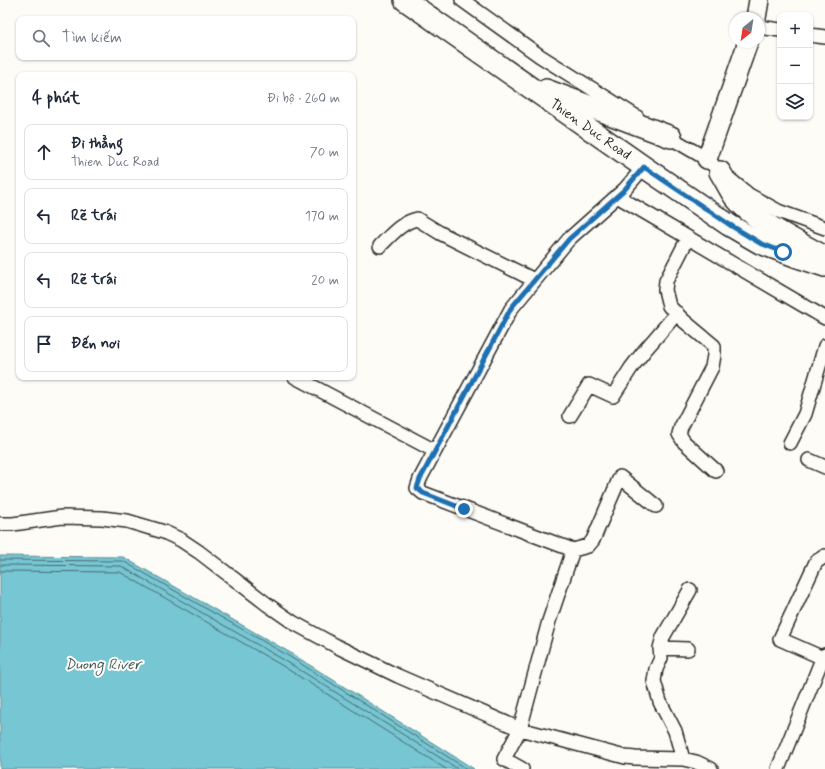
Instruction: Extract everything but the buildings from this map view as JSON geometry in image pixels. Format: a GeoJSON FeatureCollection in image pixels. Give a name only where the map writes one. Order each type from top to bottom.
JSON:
{"type":"FeatureCollection","features":[{"type":"Feature","properties":{"kind":"main road","name":"Thien Duc Road"},"geometry":{"type":"LineString","coordinates":[[405,0],[644,167],[730,225],[760,243],[825,266]]}},
{"type":"Feature","properties":{"kind":"main road"},"geometry":{"type":"LineString","coordinates":[[516,78],[671,138]]}},
{"type":"Feature","properties":{"kind":"main road"},"geometry":{"type":"LineString","coordinates":[[714,165],[734,196],[750,212],[785,235],[825,257]]}},
{"type":"Feature","properties":{"kind":"street"},"geometry":{"type":"LineString","coordinates":[[462,0],[540,56],[714,165],[749,195],[778,211],[825,228]]}},
{"type":"Feature","properties":{"kind":"street"},"geometry":{"type":"LineString","coordinates":[[757,12],[759,0]]}},
{"type":"Feature","properties":{"kind":"street"},"geometry":{"type":"LineString","coordinates":[[765,28],[777,30]]}},
{"type":"Feature","properties":{"kind":"street"},"geometry":{"type":"LineString","coordinates":[[813,35],[825,37]]}},
{"type":"Feature","properties":{"kind":"street"},"geometry":{"type":"LineString","coordinates":[[714,165],[746,48]]}},
{"type":"Feature","properties":{"kind":"street"},"geometry":{"type":"LineString","coordinates":[[644,167],[625,189],[569,239],[511,308],[420,479],[417,488],[423,493],[573,550],[588,546],[594,540],[620,477],[656,506]]}},
{"type":"Feature","properties":{"kind":"street"},"geometry":{"type":"LineString","coordinates":[[617,196],[825,318]]}},
{"type":"Feature","properties":{"kind":"street"},"geometry":{"type":"LineString","coordinates":[[380,246],[396,231],[410,221],[417,219],[440,233],[534,280]]}},
{"type":"Feature","properties":{"kind":"street"},"geometry":{"type":"LineString","coordinates":[[688,238],[666,281],[666,290],[670,306],[677,314],[714,346],[714,355],[712,367],[679,434],[684,442],[716,471]]}},
{"type":"Feature","properties":{"kind":"street"},"geometry":{"type":"LineString","coordinates":[[570,416],[589,386],[613,396],[631,368],[645,350],[677,314]]}},
{"type":"Feature","properties":{"kind":"street"},"geometry":{"type":"LineString","coordinates":[[790,443],[805,414],[825,346]]}},
{"type":"Feature","properties":{"kind":"street"},"geometry":{"type":"LineString","coordinates":[[301,380],[435,451]]}},
{"type":"Feature","properties":{"kind":"street"},"geometry":{"type":"LineString","coordinates":[[809,460],[825,467]]}},
{"type":"Feature","properties":{"kind":"street"},"geometry":{"type":"LineString","coordinates":[[0,524],[13,524],[62,518],[102,518],[127,521],[164,532],[199,552],[294,623],[391,673],[520,729],[625,757],[683,759],[696,762],[711,769]]}},
{"type":"Feature","properties":{"kind":"street"},"geometry":{"type":"LineString","coordinates":[[522,769],[504,759],[520,729],[549,621],[573,550]]}},
{"type":"Feature","properties":{"kind":"street"},"geometry":{"type":"LineString","coordinates":[[778,769],[824,657],[780,639],[816,562],[825,556]]}},
{"type":"Feature","properties":{"kind":"street"},"geometry":{"type":"LineString","coordinates":[[683,759],[675,731],[660,702],[654,681],[656,668],[661,658],[660,648],[663,637],[690,590]]}},
{"type":"Feature","properties":{"kind":"street"},"geometry":{"type":"LineString","coordinates":[[660,648],[688,649]]}},
{"type":"Feature","properties":{"kind":"water","name":"Duong River"},"geometry":{"type":"Polygon","coordinates":[[[0,556],[123,557],[289,652],[474,769],[0,769],[0,556]]]}},
{"type":"Feature","properties":{"kind":"route"},"geometry":{"type":"LineString","coordinates":[[464,509],[423,493],[417,488],[420,479],[511,308],[569,239],[625,189],[644,167],[730,225],[760,243],[783,252]]}}]}
